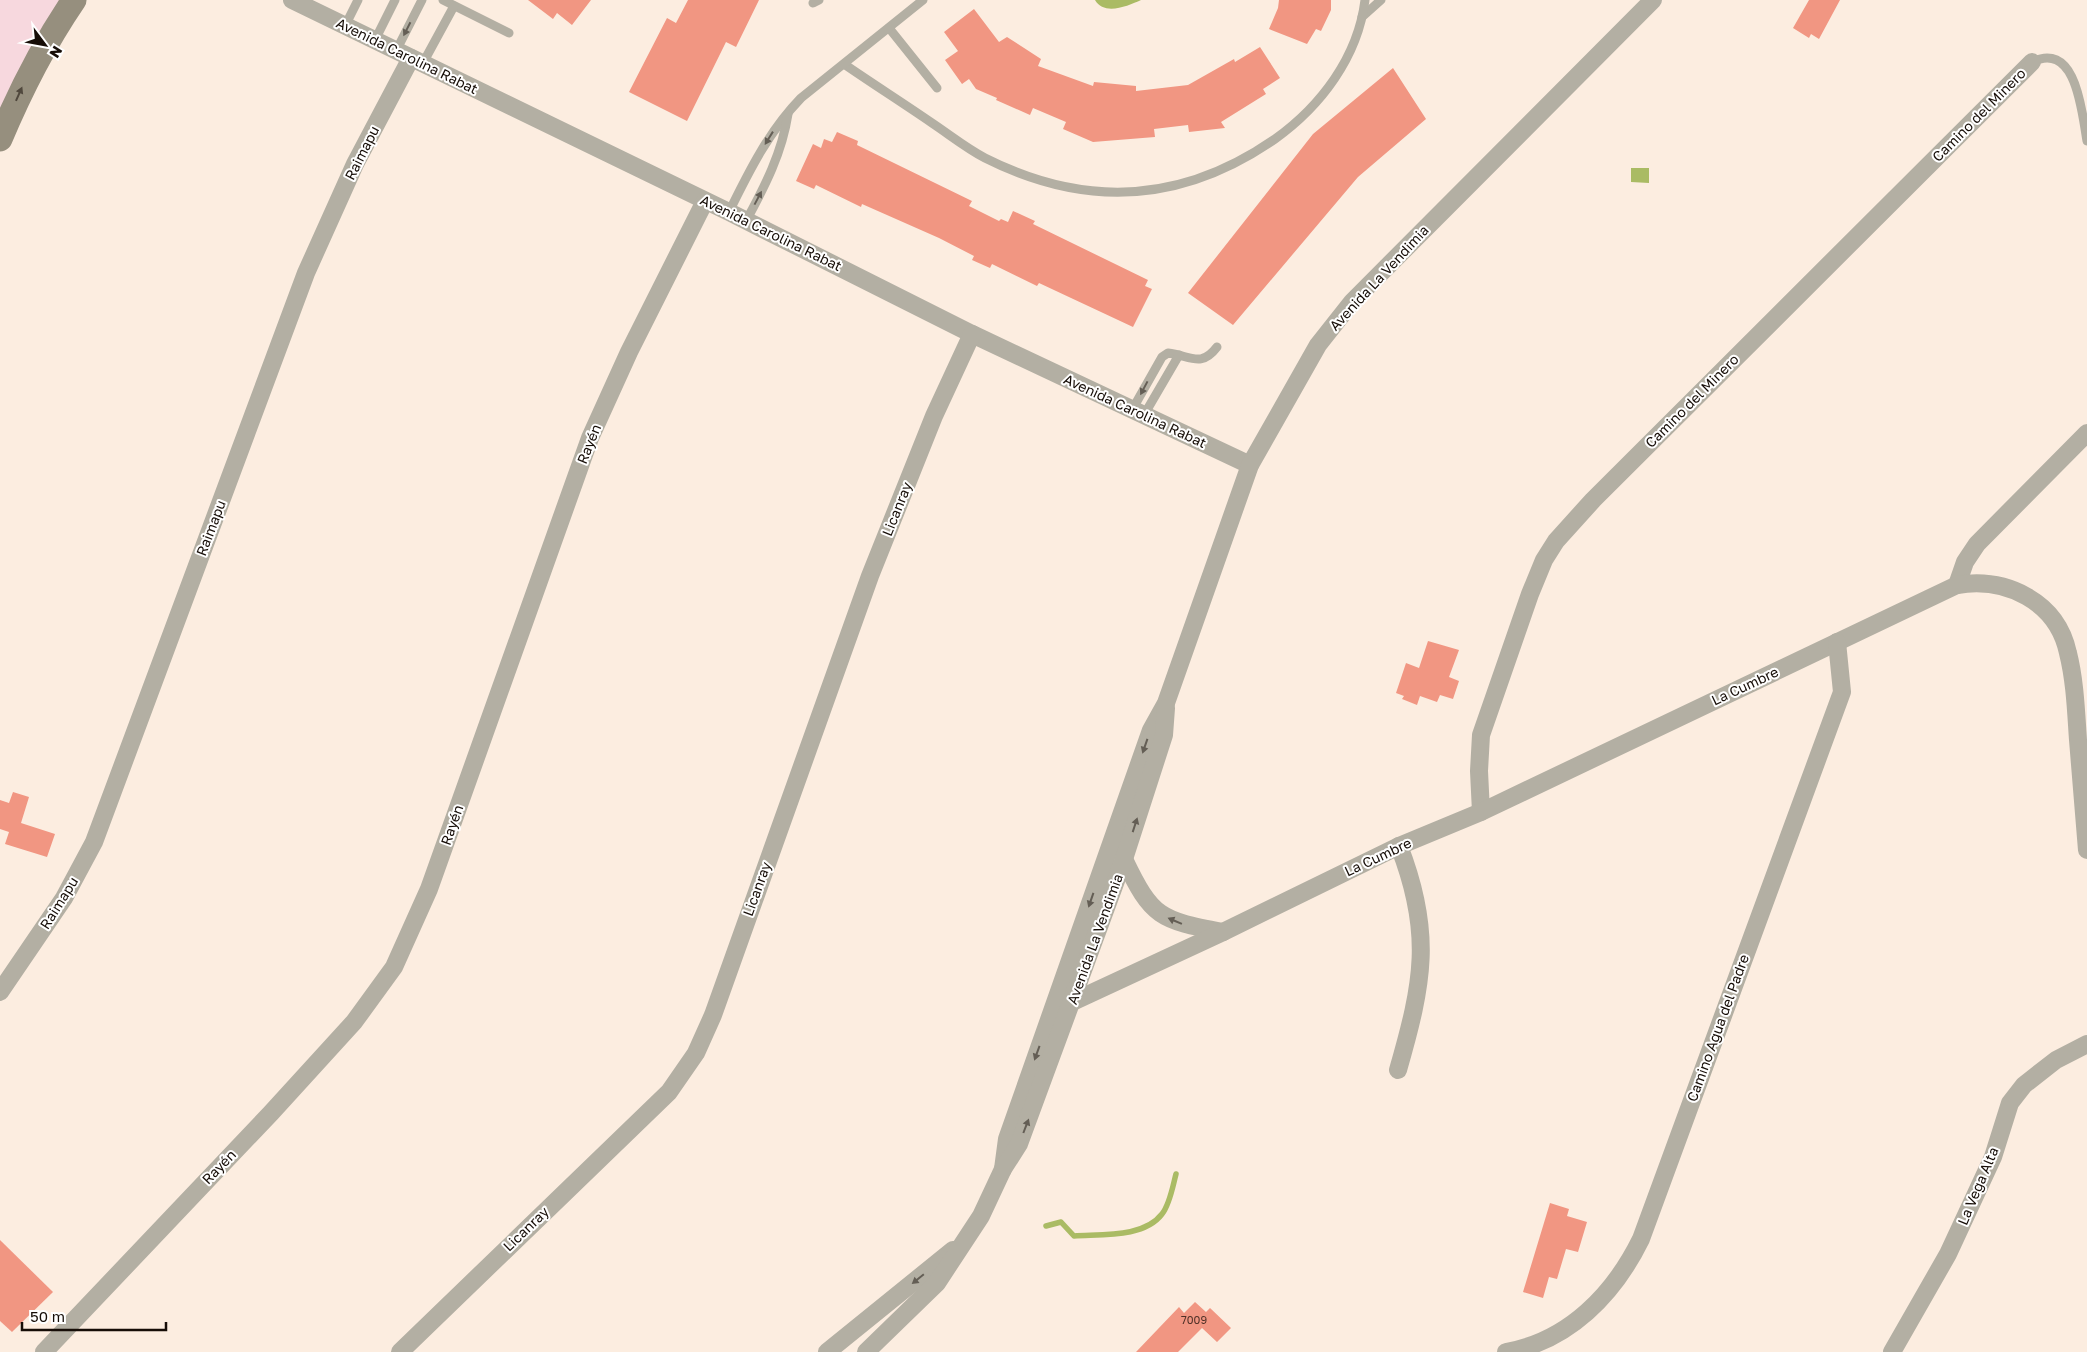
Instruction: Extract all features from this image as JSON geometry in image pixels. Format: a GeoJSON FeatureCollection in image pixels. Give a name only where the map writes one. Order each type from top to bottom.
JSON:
{"type":"FeatureCollection","features":[{"type":"Feature","properties":{"kind":"street"},"geometry":{"type":"LineString","coordinates":[[0,138],[21,89],[50,35],[74,0]]}},
{"type":"Feature","properties":{"kind":"street","name":"Avenida Carolina Rabat"},"geometry":{"type":"LineString","coordinates":[[292,0],[729,212],[972,334],[1250,465]]}},
{"type":"Feature","properties":{"kind":"street","name":"Avenida La Vendimia"},"geometry":{"type":"LineString","coordinates":[[1003,1169],[1007,1139],[1151,730],[1166,703],[1250,465],[1306,363],[1352,302],[1653,0]]}},
{"type":"Feature","properties":{"kind":"street","name":"Raimapu"},"geometry":{"type":"LineString","coordinates":[[0,992],[64,898],[100,828],[306,273],[355,164],[410,57]]}},
{"type":"Feature","properties":{"kind":"street","name":"Camino del Minero"},"geometry":{"type":"LineString","coordinates":[[1482,812],[1479,771],[1481,735],[1533,586],[1544,560],[1556,541],[1593,500],[2032,62]]}},
{"type":"Feature","properties":{"kind":"street","name":"Rayén"},"geometry":{"type":"LineString","coordinates":[[44,1352],[348,1029],[394,967],[429,889],[590,438],[630,352],[705,201]]}},
{"type":"Feature","properties":{"kind":"street","name":"Licanray"},"geometry":{"type":"LineString","coordinates":[[400,1352],[669,1092],[696,1053],[713,1016],[870,576],[934,416],[972,334]]}},
{"type":"Feature","properties":{"kind":"street"},"geometry":{"type":"LineString","coordinates":[[1957,585],[1966,562],[1977,544],[2087,433]]}},
{"type":"Feature","properties":{"kind":"street","name":"La Cumbre"},"geometry":{"type":"LineString","coordinates":[[1052,1011],[1223,932],[1399,846],[1482,812],[1957,585],[1989,583],[2019,591],[2045,610],[2063,636],[2068,652],[2074,691],[2087,850]]}},
{"type":"Feature","properties":{"kind":"street","name":"Camino Agua del Padre"},"geometry":{"type":"LineString","coordinates":[[1506,1352],[1520,1350],[1546,1339],[1576,1322],[1592,1308],[1620,1277],[1641,1239],[1842,692],[1837,642]]}},
{"type":"Feature","properties":{"kind":"street","name":"Avenida La Vendimia"},"geometry":{"type":"LineString","coordinates":[[866,1352],[937,1283],[993,1195],[1003,1169],[1019,1144],[1073,1002],[1124,859],[1164,735],[1166,703]]}},
{"type":"Feature","properties":{"kind":"street"},"geometry":{"type":"LineString","coordinates":[[1398,1070],[1419,991],[1422,950],[1419,910],[1399,846]]}},
{"type":"Feature","properties":{"kind":"street"},"geometry":{"type":"LineString","coordinates":[[1124,859],[1140,892],[1162,915],[1181,924],[1223,932]]}},
{"type":"Feature","properties":{"kind":"street","name":"La Vega Alta"},"geometry":{"type":"LineString","coordinates":[[1892,1352],[1948,1254],[1992,1157],[2010,1102],[2024,1084],[2056,1060],[2087,1044]]}},
{"type":"Feature","properties":{"kind":"street"},"geometry":{"type":"LineString","coordinates":[[826,1352],[968,1236]]}},
{"type":"Feature","properties":{"kind":"lane"},"geometry":{"type":"LineString","coordinates":[[346,26],[358,0]]}},
{"type":"Feature","properties":{"kind":"lane"},"geometry":{"type":"LineString","coordinates":[[375,40],[395,0]]}},
{"type":"Feature","properties":{"kind":"lane"},"geometry":{"type":"LineString","coordinates":[[410,57],[422,0]]}},
{"type":"Feature","properties":{"kind":"lane"},"geometry":{"type":"LineString","coordinates":[[443,0],[509,33]]}},
{"type":"Feature","properties":{"kind":"lane"},"geometry":{"type":"LineString","coordinates":[[844,64],[958,142],[1011,170],[1040,180],[1092,190],[1130,192],[1160,190],[1194,180],[1236,163],[1267,144],[1302,116],[1333,81],[1345,61],[1362,17],[1365,0]]}},
{"type":"Feature","properties":{"kind":"lane"},"geometry":{"type":"LineString","coordinates":[[1362,17],[1381,0]]}},
{"type":"Feature","properties":{"kind":"lane"},"geometry":{"type":"LineString","coordinates":[[729,212],[755,160],[789,111],[919,2]]}},
{"type":"Feature","properties":{"kind":"lane"},"geometry":{"type":"LineString","coordinates":[[410,57],[454,6]]}},
{"type":"Feature","properties":{"kind":"lane"},"geometry":{"type":"LineString","coordinates":[[889,28],[937,88]]}},
{"type":"Feature","properties":{"kind":"lane"},"geometry":{"type":"LineString","coordinates":[[2032,62],[2040,58],[2050,59],[2061,62],[2069,72],[2075,81],[2087,141]]}},
{"type":"Feature","properties":{"kind":"lane"},"geometry":{"type":"LineString","coordinates":[[746,221],[774,168],[785,133],[789,111]]}},
{"type":"Feature","properties":{"kind":"lane"},"geometry":{"type":"LineString","coordinates":[[1138,413],[1162,357],[1168,353],[1200,360],[1209,358],[1217,347]]}},
{"type":"Feature","properties":{"kind":"lane"},"geometry":{"type":"LineString","coordinates":[[1138,413],[1179,355]]}},
{"type":"Feature","properties":{"kind":"shaded area"},"geometry":{"type":"Polygon","coordinates":[[[0,0],[62,0],[0,117],[0,0]]]}},
{"type":"Feature","properties":{"kind":"shaded area"},"geometry":{"type":"Polygon","coordinates":[[[1095,0],[1141,0],[1130,5],[1110,9],[1099,5],[1095,0]]]}},
{"type":"Feature","properties":{"kind":"shaded area"},"geometry":{"type":"Polygon","coordinates":[[[1631,168],[1649,168],[1649,183],[1631,182],[1631,168]]]}},
{"type":"Feature","properties":{"kind":"building"},"geometry":{"type":"Polygon","coordinates":[[[528,0],[591,0],[572,25],[557,13],[553,19],[528,0]]]}},
{"type":"Feature","properties":{"kind":"building"},"geometry":{"type":"Polygon","coordinates":[[[688,0],[759,0],[736,47],[726,42],[687,121],[629,92],[667,18],[676,23],[688,0]]]}},
{"type":"Feature","properties":{"kind":"building"},"geometry":{"type":"Polygon","coordinates":[[[1279,0],[1331,0],[1331,10],[1321,31],[1316,29],[1307,44],[1269,29],[1278,8],[1279,0]]]}},
{"type":"Feature","properties":{"kind":"building"},"geometry":{"type":"Polygon","coordinates":[[[1809,0],[1840,0],[1819,39],[1811,34],[1809,38],[1793,28],[1809,0]]]}},
{"type":"Feature","properties":{"kind":"building"},"geometry":{"type":"Polygon","coordinates":[[[974,9],[999,42],[1007,37],[1041,59],[1038,66],[1093,86],[1094,82],[1136,86],[1136,91],[1188,85],[1234,59],[1235,62],[1260,47],[1280,78],[1263,89],[1266,94],[1221,122],[1225,128],[1189,132],[1188,125],[1154,129],[1155,137],[1093,142],[1063,129],[1066,122],[1033,108],[1030,115],[996,100],[997,98],[976,89],[969,79],[962,84],[945,60],[958,51],[944,32],[974,9]]]}},
{"type":"Feature","properties":{"kind":"building"},"geometry":{"type":"Polygon","coordinates":[[[1393,68],[1426,119],[1358,177],[1233,325],[1188,293],[1313,134],[1393,68]]]}},
{"type":"Feature","properties":{"kind":"building"},"geometry":{"type":"Polygon","coordinates":[[[837,132],[858,141],[857,145],[972,201],[969,206],[999,221],[1001,219],[1008,222],[1013,211],[1035,221],[1033,224],[1148,280],[1145,286],[1152,289],[1133,327],[1039,283],[1037,286],[992,264],[990,268],[972,260],[974,256],[939,238],[862,204],[861,207],[816,185],[814,189],[796,181],[813,144],[821,148],[824,139],[832,142],[837,132]]]}},
{"type":"Feature","properties":{"kind":"building"},"geometry":{"type":"Polygon","coordinates":[[[1428,641],[1459,650],[1449,677],[1459,681],[1453,699],[1440,695],[1437,702],[1420,696],[1417,705],[1402,699],[1404,696],[1396,693],[1406,663],[1419,668],[1428,641]]]}},
{"type":"Feature","properties":{"kind":"building"},"geometry":{"type":"Polygon","coordinates":[[[13,792],[29,797],[21,823],[55,834],[47,857],[5,844],[9,832],[0,829],[0,800],[9,803],[13,792]]]}},
{"type":"Feature","properties":{"kind":"building"},"geometry":{"type":"Polygon","coordinates":[[[1550,1203],[1569,1209],[1567,1216],[1587,1222],[1578,1252],[1566,1249],[1557,1279],[1549,1277],[1543,1298],[1523,1292],[1550,1203]]]}},
{"type":"Feature","properties":{"kind":"building"},"geometry":{"type":"Polygon","coordinates":[[[0,1240],[53,1292],[12,1332],[0,1321],[0,1240]]]}},
{"type":"Feature","properties":{"kind":"building"},"geometry":{"type":"Polygon","coordinates":[[[1195,1302],[1206,1312],[1210,1308],[1231,1328],[1217,1342],[1202,1328],[1178,1352],[1136,1352],[1179,1307],[1184,1313],[1195,1302]]]}},
{"type":"Feature","properties":{"kind":"waterway"},"geometry":{"type":"LineString","coordinates":[[1046,1226],[1061,1222],[1074,1236],[1121,1233],[1144,1227],[1154,1222],[1165,1210],[1176,1174]]}}]}
